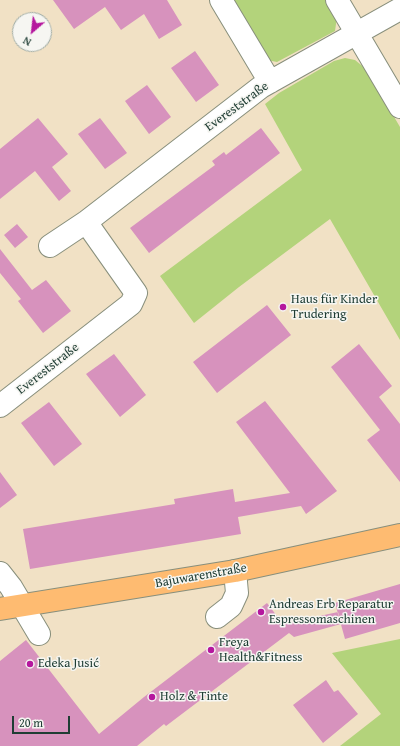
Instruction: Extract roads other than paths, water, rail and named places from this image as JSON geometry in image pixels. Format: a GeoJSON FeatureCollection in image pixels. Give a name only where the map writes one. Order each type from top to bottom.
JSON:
{"type":"FeatureCollection","features":[{"type":"Feature","properties":{"kind":"main road","name":"Bajuwarenstraße"},"geometry":{"type":"LineString","coordinates":[[0,609],[236,571],[400,535]]}},
{"type":"Feature","properties":{"kind":"street"},"geometry":{"type":"LineString","coordinates":[[221,0],[270,82]]}},
{"type":"Feature","properties":{"kind":"street"},"geometry":{"type":"LineString","coordinates":[[337,0],[400,107]]}},
{"type":"Feature","properties":{"kind":"street","name":"Evereststraße"},"geometry":{"type":"LineString","coordinates":[[50,246],[86,222],[251,94],[400,9]]}},
{"type":"Feature","properties":{"kind":"street","name":"Evereststraße"},"geometry":{"type":"LineString","coordinates":[[0,406],[131,304],[136,293],[86,222]]}},
{"type":"Feature","properties":{"kind":"street"},"geometry":{"type":"LineString","coordinates":[[217,616],[231,606],[237,593],[236,571]]}},
{"type":"Feature","properties":{"kind":"street"},"geometry":{"type":"LineString","coordinates":[[0,573],[39,634]]}},
{"type":"Feature","properties":{"kind":"place","name":"Haus für Kinder Trudering"},"geometry":{"type":"Point","coordinates":[283,307]}},
{"type":"Feature","properties":{"kind":"place","name":"Andreas Erb Reparatur Espressomaschinen"},"geometry":{"type":"Point","coordinates":[261,612]}},
{"type":"Feature","properties":{"kind":"place","name":"Freya Health&Fitness"},"geometry":{"type":"Point","coordinates":[211,650]}},
{"type":"Feature","properties":{"kind":"place","name":"Edeka Jusić"},"geometry":{"type":"Point","coordinates":[30,664]}},
{"type":"Feature","properties":{"kind":"place","name":"Holz & Tinte"},"geometry":{"type":"Point","coordinates":[152,697]}}]}
